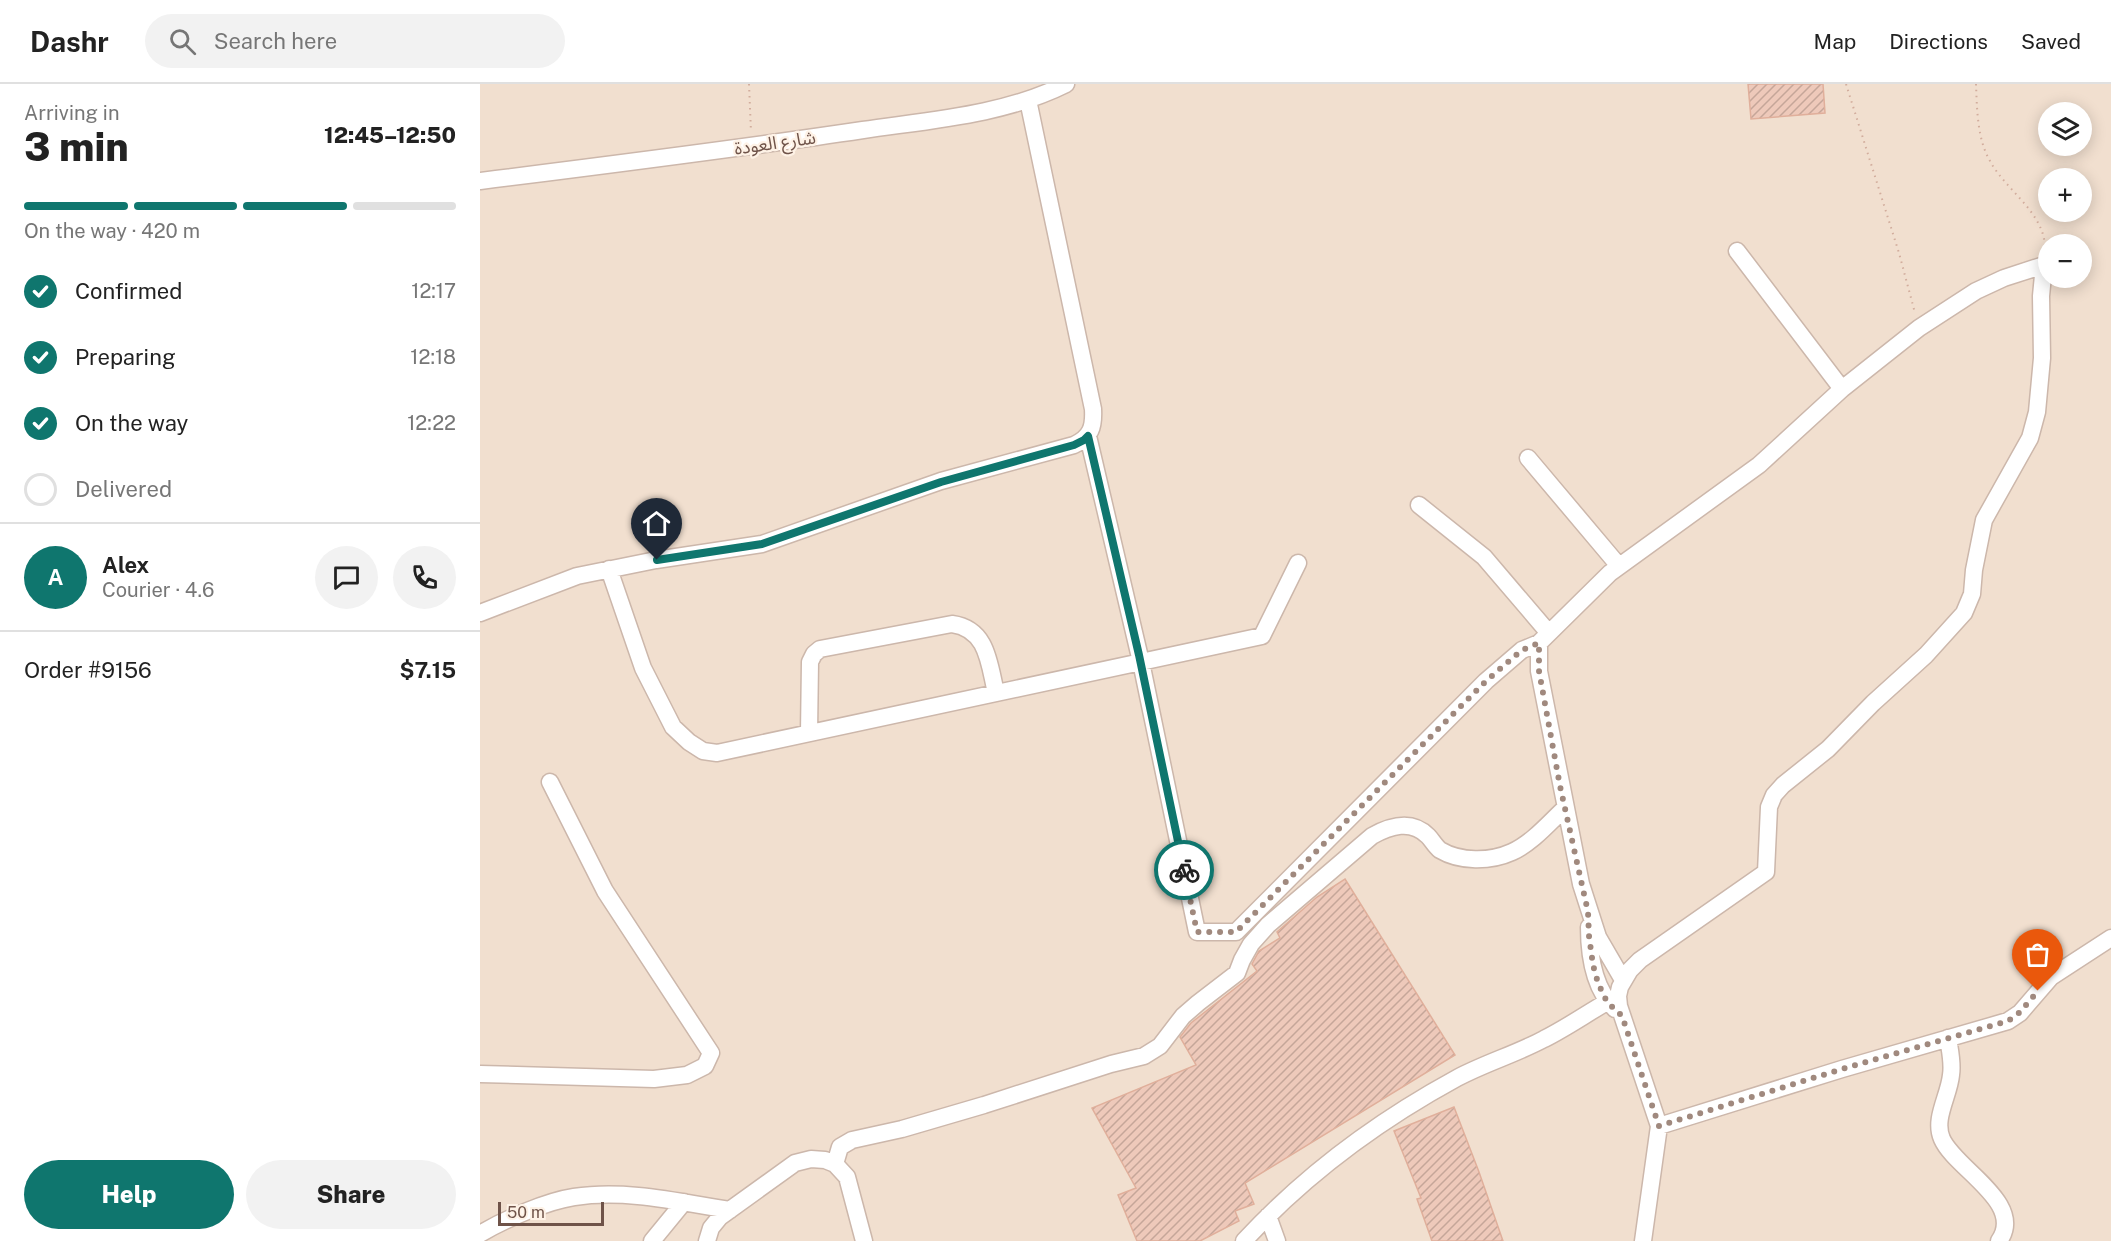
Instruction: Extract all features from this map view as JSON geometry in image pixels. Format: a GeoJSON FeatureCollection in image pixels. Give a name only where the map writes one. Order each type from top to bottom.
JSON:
{"type":"FeatureCollection","features":[{"type":"Feature","properties":{"kind":"street","name":"شارع العودة"},"geometry":{"type":"LineString","coordinates":[[480,181],[752,147],[930,120],[1005,107],[1040,97],[1066,84]]}},
{"type":"Feature","properties":{"kind":"street"},"geometry":{"type":"LineString","coordinates":[[480,613],[577,576],[657,560],[762,544],[941,482],[1074,445],[1084,440],[1094,422],[1093,409],[1028,100]]}},
{"type":"Feature","properties":{"kind":"street"},"geometry":{"type":"LineString","coordinates":[[1737,252],[1842,389]]}},
{"type":"Feature","properties":{"kind":"street"},"geometry":{"type":"LineString","coordinates":[[1088,436],[1141,662],[1197,932],[1236,932],[1486,681],[1522,650],[1544,637],[1619,566],[1759,465],[1842,389],[1919,328],[1976,291],[2004,278],[2038,267]]}},
{"type":"Feature","properties":{"kind":"street"},"geometry":{"type":"LineString","coordinates":[[1642,1241],[1659,1126],[1622,1016],[1618,996],[1623,980],[1640,960],[1766,872],[1769,807],[1774,795],[1788,780],[1828,749],[1873,703],[1926,655],[1964,613],[1972,594],[1974,570],[1984,520],[2030,438],[2037,412],[2042,358],[2043,288]]}},
{"type":"Feature","properties":{"kind":"street"},"geometry":{"type":"LineString","coordinates":[[1528,458],[1619,566]]}},
{"type":"Feature","properties":{"kind":"street"},"geometry":{"type":"LineString","coordinates":[[1419,505],[1484,556],[1544,637],[1539,671],[1565,808],[1588,912],[1598,937],[1623,980]]}},
{"type":"Feature","properties":{"kind":"street"},"geometry":{"type":"LineString","coordinates":[[609,569],[643,668],[673,728],[703,751],[717,753],[1262,636],[1298,563]]}},
{"type":"Feature","properties":{"kind":"street"},"geometry":{"type":"LineString","coordinates":[[809,733],[810,662],[820,649],[952,624],[962,626],[973,630],[981,640],[996,693]]}},
{"type":"Feature","properties":{"kind":"street"},"geometry":{"type":"LineString","coordinates":[[480,1074],[654,1079],[687,1075],[705,1066],[711,1053],[605,891],[550,782]]}},
{"type":"Feature","properties":{"kind":"street"},"geometry":{"type":"LineString","coordinates":[[835,1164],[840,1147],[852,1140],[902,1129],[1111,1064],[1144,1056],[1160,1046],[1183,1016],[1237,973],[1251,944],[1268,925],[1372,836],[1389,827],[1414,827],[1427,835],[1438,849],[1457,858],[1474,860],[1511,852],[1529,841],[1565,808]]}},
{"type":"Feature","properties":{"kind":"street"},"geometry":{"type":"LineString","coordinates":[[1588,912],[1593,965],[1598,983],[1607,1002],[1622,1016]]}},
{"type":"Feature","properties":{"kind":"street"},"geometry":{"type":"LineString","coordinates":[[1659,1126],[2008,1021],[2020,1012],[2051,977],[2111,938]]}},
{"type":"Feature","properties":{"kind":"street"},"geometry":{"type":"LineString","coordinates":[[1244,1241],[1309,1177],[1360,1139],[1458,1077],[1545,1038],[1607,1002]]}},
{"type":"Feature","properties":{"kind":"street"},"geometry":{"type":"LineString","coordinates":[[1948,1038],[1952,1060],[1940,1129],[1942,1140],[2000,1205],[2005,1218],[2005,1230],[1999,1241]]}},
{"type":"Feature","properties":{"kind":"street"},"geometry":{"type":"LineString","coordinates":[[707,1241],[711,1228],[720,1217],[795,1163],[811,1159],[825,1160],[835,1164],[847,1178],[864,1241]]}},
{"type":"Feature","properties":{"kind":"street"},"geometry":{"type":"LineString","coordinates":[[480,1234],[492,1226],[535,1209],[574,1197],[628,1195],[730,1210]]}},
{"type":"Feature","properties":{"kind":"street"},"geometry":{"type":"LineString","coordinates":[[652,1241],[684,1202]]}},
{"type":"Feature","properties":{"kind":"street"},"geometry":{"type":"LineString","coordinates":[[1268,1216],[1277,1241]]}},
{"type":"Feature","properties":{"kind":"path"},"geometry":{"type":"LineString","coordinates":[[749,84],[752,147]]}},
{"type":"Feature","properties":{"kind":"path"},"geometry":{"type":"LineString","coordinates":[[1846,84],[1899,253],[1919,328]]}},
{"type":"Feature","properties":{"kind":"path"},"geometry":{"type":"LineString","coordinates":[[1976,84],[1980,132],[1989,160],[2039,225],[2043,234]]}},
{"type":"Feature","properties":{"kind":"shaded area"},"geometry":{"type":"Polygon","coordinates":[[[480,84],[2111,84],[2111,1241],[480,1241],[480,84]]]}},
{"type":"Feature","properties":{"kind":"building"},"geometry":{"type":"Polygon","coordinates":[[[1748,84],[1823,84],[1825,113],[1751,119],[1748,84]]]}},
{"type":"Feature","properties":{"kind":"building"},"geometry":{"type":"Polygon","coordinates":[[[1345,879],[1455,1055],[1245,1183],[1254,1204],[1235,1211],[1239,1221],[1200,1241],[1137,1241],[1118,1195],[1136,1188],[1092,1108],[1196,1065],[1180,1037],[1191,1023],[1257,971],[1252,964],[1259,951],[1280,938],[1277,932],[1317,897],[1345,879]]]}},
{"type":"Feature","properties":{"kind":"building"},"geometry":{"type":"Polygon","coordinates":[[[1454,1107],[1503,1241],[1432,1241],[1417,1199],[1421,1198],[1394,1131],[1454,1107]]]}},
{"type":"Feature","properties":{"kind":"way so far"},"geometry":{"type":"LineString","coordinates":[[1184,870],[1197,932],[1236,932],[1486,681],[1522,650],[1539,643],[1539,671],[1560,786],[1588,912],[1593,965],[1607,1002],[1622,1016],[1659,1126],[1842,1069],[2008,1021],[2020,1012],[2038,991]]}},
{"type":"Feature","properties":{"kind":"route"},"geometry":{"type":"LineString","coordinates":[[657,560],[751,548],[941,482],[1074,445],[1088,436],[1139,655],[1184,870]]}}]}
